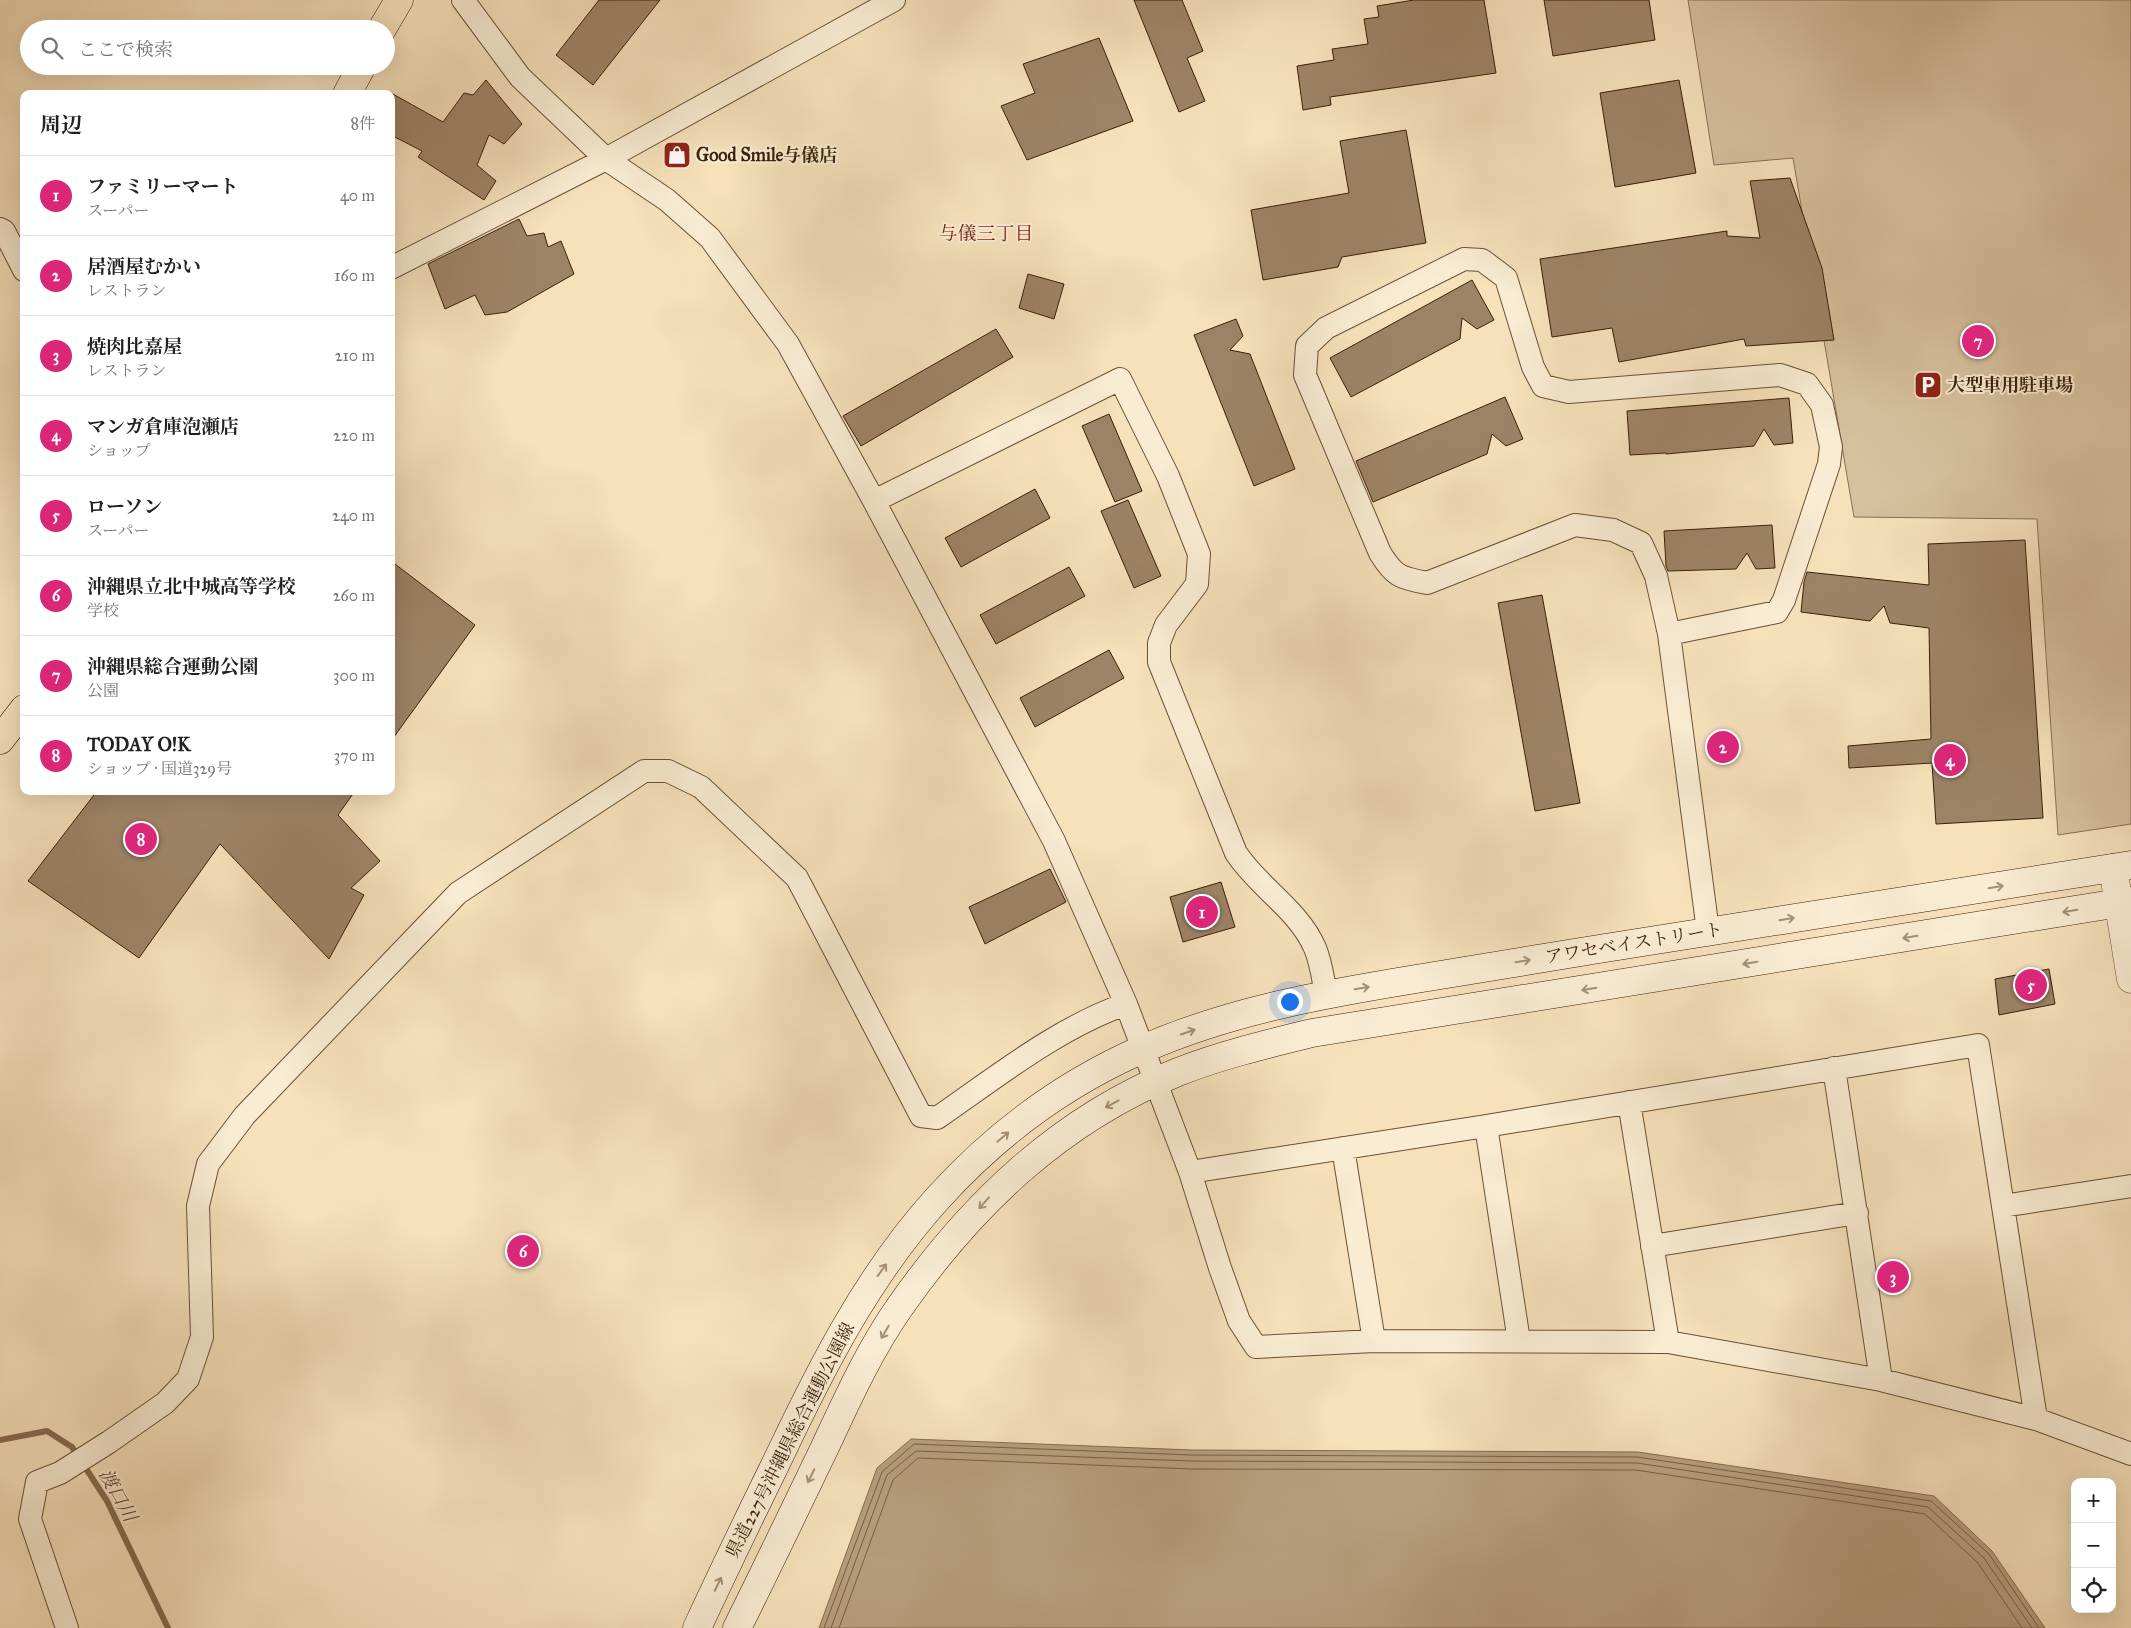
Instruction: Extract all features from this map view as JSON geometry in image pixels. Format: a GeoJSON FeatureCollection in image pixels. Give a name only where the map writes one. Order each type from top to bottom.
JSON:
{"type":"FeatureCollection","features":[{"type":"Feature","properties":{"kind":"highway"},"geometry":{"type":"LineString","coordinates":[[387,20],[399,0]]}},
{"type":"Feature","properties":{"kind":"highway"},"geometry":{"type":"LineString","coordinates":[[349,90],[357,75]]}},
{"type":"Feature","properties":{"kind":"highway"},"geometry":{"type":"LineString","coordinates":[[0,740],[20,714]]}},
{"type":"Feature","properties":{"kind":"main road","name":"アワセベイストリート"},"geometry":{"type":"LineString","coordinates":[[1142,1049],[1253,1011],[1326,994],[1708,931],[2122,867]]}},
{"type":"Feature","properties":{"kind":"main road"},"geometry":{"type":"LineString","coordinates":[[2122,867],[2131,979]]}},
{"type":"Feature","properties":{"kind":"main road"},"geometry":{"type":"LineString","coordinates":[[1155,1082],[1232,1054],[1312,1033],[2125,902]]}},
{"type":"Feature","properties":{"kind":"main road","name":"県道227号沖縄県総合運動公園線"},"geometry":{"type":"LineString","coordinates":[[697,1628],[804,1404],[834,1347],[867,1291],[917,1222],[964,1171],[1029,1115],[1066,1089],[1142,1049]]}},
{"type":"Feature","properties":{"kind":"main road","name":"県道227号沖縄県総合運動公園線"},"geometry":{"type":"LineString","coordinates":[[737,1628],[847,1400],[872,1354],[898,1310],[948,1243],[993,1193],[1060,1137],[1089,1117],[1155,1082]]}},
{"type":"Feature","properties":{"kind":"street"},"geometry":{"type":"LineString","coordinates":[[463,0],[520,77],[606,159],[667,200],[710,238],[788,344],[874,501],[1054,841],[1126,1004],[1190,1172],[1236,1312],[1256,1347],[1374,1341],[1668,1342],[1881,1380],[2036,1419],[2131,1454]]}},
{"type":"Feature","properties":{"kind":"street"},"geometry":{"type":"LineString","coordinates":[[395,266],[606,159],[894,0]]}},
{"type":"Feature","properties":{"kind":"street"},"geometry":{"type":"LineString","coordinates":[[0,229],[4,231],[20,262]]}},
{"type":"Feature","properties":{"kind":"street"},"geometry":{"type":"LineString","coordinates":[[1670,634],[1777,612],[1829,464],[1831,447],[1822,405],[1807,384],[1780,375],[1569,392],[1543,386],[1533,367],[1506,278],[1482,260],[1464,258],[1326,328],[1307,346],[1305,375],[1380,553],[1391,570],[1410,580],[1427,583],[1575,525],[1613,530],[1640,542],[1656,576],[1670,634],[1708,931]]}},
{"type":"Feature","properties":{"kind":"street"},"geometry":{"type":"LineString","coordinates":[[874,501],[1120,379],[1168,476],[1199,554],[1197,584],[1166,625],[1158,643],[1160,662],[1236,853],[1248,870],[1285,905],[1316,949],[1326,994]]}},
{"type":"Feature","properties":{"kind":"street"},"geometry":{"type":"LineString","coordinates":[[67,1628],[30,1519],[37,1482],[60,1473],[109,1442],[165,1402],[188,1379],[202,1337],[198,1206],[208,1164],[245,1115],[458,893],[644,771],[668,771],[701,787],[797,878],[921,1116],[937,1118],[1034,1050],[1106,1011],[1126,1004]]}},
{"type":"Feature","properties":{"kind":"street"},"geometry":{"type":"LineString","coordinates":[[1190,1172],[1486,1126],[1978,1045],[2036,1419]]}},
{"type":"Feature","properties":{"kind":"street"},"geometry":{"type":"LineString","coordinates":[[1834,1068],[1881,1380]]}},
{"type":"Feature","properties":{"kind":"street"},"geometry":{"type":"LineString","coordinates":[[1629,1102],[1668,1342]]}},
{"type":"Feature","properties":{"kind":"street"},"geometry":{"type":"LineString","coordinates":[[1486,1126],[1520,1341]]}},
{"type":"Feature","properties":{"kind":"street"},"geometry":{"type":"LineString","coordinates":[[1343,1148],[1374,1341]]}},
{"type":"Feature","properties":{"kind":"street"},"geometry":{"type":"LineString","coordinates":[[2003,1206],[2131,1186]]}},
{"type":"Feature","properties":{"kind":"street"},"geometry":{"type":"LineString","coordinates":[[1652,1246],[1857,1213]]}},
{"type":"Feature","properties":{"kind":"shaded area"},"geometry":{"type":"Polygon","coordinates":[[[1688,0],[2131,0],[2131,824],[2058,835],[2037,519],[1854,517],[1793,158],[1714,165],[1688,0]]]}},
{"type":"Feature","properties":{"kind":"water"},"geometry":{"type":"Polygon","coordinates":[[[911,1439],[1192,1450],[1638,1452],[1934,1496],[1992,1551],[2045,1628],[819,1628],[877,1468],[911,1439]]]}},
{"type":"Feature","properties":{"kind":"building"},"geometry":{"type":"Polygon","coordinates":[[[599,0],[660,0],[593,85],[556,55],[599,0]]]}},
{"type":"Feature","properties":{"kind":"building"},"geometry":{"type":"Polygon","coordinates":[[[1134,0],[1182,0],[1203,51],[1187,58],[1205,101],[1179,112],[1134,0]]]}},
{"type":"Feature","properties":{"kind":"building"},"geometry":{"type":"Polygon","coordinates":[[[1414,0],[1484,0],[1496,73],[1330,97],[1331,105],[1303,110],[1297,66],[1334,60],[1332,49],[1368,44],[1364,19],[1379,17],[1377,6],[1414,0]]]}},
{"type":"Feature","properties":{"kind":"building"},"geometry":{"type":"Polygon","coordinates":[[[1544,0],[1649,0],[1655,40],[1553,56],[1544,0]]]}},
{"type":"Feature","properties":{"kind":"building"},"geometry":{"type":"Polygon","coordinates":[[[1099,38],[1133,121],[1027,160],[1001,106],[1035,93],[1023,64],[1099,38]]]}},
{"type":"Feature","properties":{"kind":"building"},"geometry":{"type":"Polygon","coordinates":[[[486,80],[522,124],[504,144],[489,135],[477,165],[496,181],[484,200],[418,157],[422,151],[395,137],[395,95],[443,122],[464,93],[473,95],[486,80]]]}},
{"type":"Feature","properties":{"kind":"building"},"geometry":{"type":"Polygon","coordinates":[[[1679,80],[1696,173],[1615,187],[1600,93],[1679,80]]]}},
{"type":"Feature","properties":{"kind":"building"},"geometry":{"type":"Polygon","coordinates":[[[1406,130],[1426,243],[1342,257],[1338,267],[1263,280],[1251,210],[1349,193],[1340,141],[1406,130]]]}},
{"type":"Feature","properties":{"kind":"building"},"geometry":{"type":"Polygon","coordinates":[[[1790,178],[1822,268],[1834,340],[1746,346],[1744,339],[1619,362],[1612,328],[1552,337],[1540,259],[1727,231],[1727,236],[1760,238],[1750,181],[1790,178]]]}},
{"type":"Feature","properties":{"kind":"building"},"geometry":{"type":"Polygon","coordinates":[[[519,219],[527,236],[544,233],[548,247],[561,241],[574,274],[507,312],[485,315],[475,295],[445,309],[428,264],[519,219]]]}},
{"type":"Feature","properties":{"kind":"building"},"geometry":{"type":"Polygon","coordinates":[[[1028,274],[1064,284],[1054,319],[1019,308],[1028,274]]]}},
{"type":"Feature","properties":{"kind":"building"},"geometry":{"type":"Polygon","coordinates":[[[1472,280],[1494,320],[1477,329],[1462,318],[1460,339],[1351,397],[1330,358],[1472,280]]]}},
{"type":"Feature","properties":{"kind":"building"},"geometry":{"type":"Polygon","coordinates":[[[1236,319],[1243,336],[1230,350],[1250,354],[1295,469],[1254,486],[1194,335],[1236,319]]]}},
{"type":"Feature","properties":{"kind":"building"},"geometry":{"type":"Polygon","coordinates":[[[996,329],[1013,357],[861,446],[843,416],[996,329]]]}},
{"type":"Feature","properties":{"kind":"building"},"geometry":{"type":"Polygon","coordinates":[[[1505,397],[1523,439],[1506,446],[1492,434],[1487,454],[1373,502],[1356,461],[1505,397]]]}},
{"type":"Feature","properties":{"kind":"building"},"geometry":{"type":"Polygon","coordinates":[[[1789,398],[1793,443],[1774,445],[1764,429],[1754,446],[1666,454],[1630,455],[1627,411],[1789,398]]]}},
{"type":"Feature","properties":{"kind":"building"},"geometry":{"type":"Polygon","coordinates":[[[1109,414],[1142,491],[1115,502],[1082,426],[1109,414]]]}},
{"type":"Feature","properties":{"kind":"building"},"geometry":{"type":"Polygon","coordinates":[[[1035,489],[1050,518],[961,567],[945,538],[1035,489]]]}},
{"type":"Feature","properties":{"kind":"building"},"geometry":{"type":"Polygon","coordinates":[[[1128,500],[1161,576],[1134,588],[1101,511],[1128,500]]]}},
{"type":"Feature","properties":{"kind":"building"},"geometry":{"type":"Polygon","coordinates":[[[1772,525],[1775,568],[1756,569],[1747,553],[1736,569],[1668,571],[1664,531],[1772,525]]]}},
{"type":"Feature","properties":{"kind":"building"},"geometry":{"type":"Polygon","coordinates":[[[2025,540],[2043,818],[1936,824],[1932,763],[1849,768],[1848,746],[1931,739],[1929,628],[1890,623],[1884,606],[1870,621],[1801,612],[1807,572],[1929,585],[1928,544],[2025,540]]]}},
{"type":"Feature","properties":{"kind":"building"},"geometry":{"type":"Polygon","coordinates":[[[395,564],[475,625],[395,735],[395,564]]]}},
{"type":"Feature","properties":{"kind":"building"},"geometry":{"type":"Polygon","coordinates":[[[1069,567],[1085,596],[996,644],[980,615],[1069,567]]]}},
{"type":"Feature","properties":{"kind":"building"},"geometry":{"type":"Polygon","coordinates":[[[1542,595],[1580,803],[1535,811],[1498,603],[1542,595]]]}},
{"type":"Feature","properties":{"kind":"building"},"geometry":{"type":"Polygon","coordinates":[[[1109,650],[1124,678],[1035,727],[1020,698],[1109,650]]]}},
{"type":"Feature","properties":{"kind":"building"},"geometry":{"type":"Polygon","coordinates":[[[94,795],[352,795],[338,815],[380,861],[351,888],[364,895],[329,959],[220,844],[139,958],[28,881],[94,795]]]}},
{"type":"Feature","properties":{"kind":"building"},"geometry":{"type":"Polygon","coordinates":[[[1050,869],[1066,902],[985,944],[969,907],[1050,869]]]}},
{"type":"Feature","properties":{"kind":"building"},"geometry":{"type":"Polygon","coordinates":[[[1221,882],[1235,927],[1183,942],[1170,897],[1221,882]]]}},
{"type":"Feature","properties":{"kind":"building"},"geometry":{"type":"Polygon","coordinates":[[[2049,969],[2055,1004],[1999,1015],[1995,979],[2049,969]]]}},
{"type":"Feature","properties":{"kind":"waterway","name":"渡口川"},"geometry":{"type":"LineString","coordinates":[[0,1440],[47,1431],[72,1447],[107,1501],[168,1628]]}},
{"type":"Feature","properties":{"kind":"place","name":"Good Smile与儀店"},"geometry":{"type":"Point","coordinates":[677,155]}},
{"type":"Feature","properties":{"kind":"place","name":"沖縄県総合運動公園"},"geometry":{"type":"Point","coordinates":[1978,341]}},
{"type":"Feature","properties":{"kind":"place","name":"大型車用駐車場"},"geometry":{"type":"Point","coordinates":[1928,385]}},
{"type":"Feature","properties":{"kind":"place","name":"居酒屋むかい"},"geometry":{"type":"Point","coordinates":[1723,747]}},
{"type":"Feature","properties":{"kind":"place","name":"マンガ倉庫泡瀬店"},"geometry":{"type":"Point","coordinates":[1950,760]}},
{"type":"Feature","properties":{"kind":"place","name":"TODAY O!K"},"geometry":{"type":"Point","coordinates":[141,839]}},
{"type":"Feature","properties":{"kind":"place","name":"ファミリーマート"},"geometry":{"type":"Point","coordinates":[1202,912]}},
{"type":"Feature","properties":{"kind":"place","name":"ローソン"},"geometry":{"type":"Point","coordinates":[2031,985]}},
{"type":"Feature","properties":{"kind":"place","name":"沖縄県立北中城高等学校"},"geometry":{"type":"Point","coordinates":[523,1251]}},
{"type":"Feature","properties":{"kind":"place","name":"焼肉比嘉屋"},"geometry":{"type":"Point","coordinates":[1893,1277]}},
{"type":"Feature","properties":{"kind":"district","name":"与儀三丁目"},"geometry":{"type":"Point","coordinates":[986,233]}}]}
